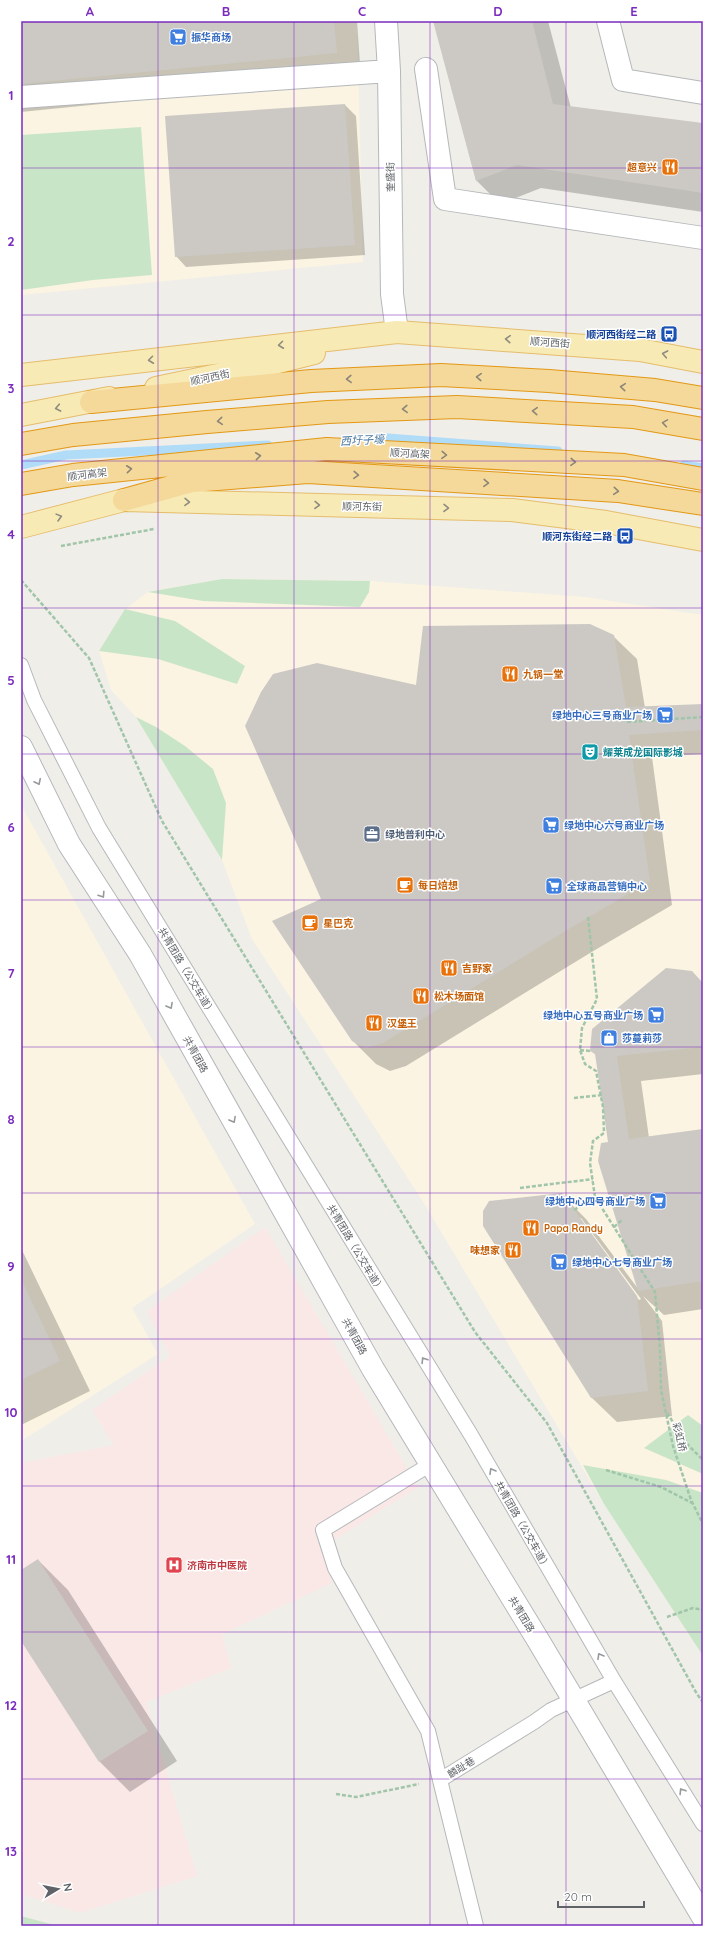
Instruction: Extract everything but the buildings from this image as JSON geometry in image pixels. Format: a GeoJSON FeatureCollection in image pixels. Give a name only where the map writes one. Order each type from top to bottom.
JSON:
{"type":"FeatureCollection","features":[{"type":"Feature","properties":{"kind":"highway"},"geometry":{"type":"LineString","coordinates":[[90,402],[311,380],[441,375],[549,381],[655,390],[703,398]]}},
{"type":"Feature","properties":{"kind":"highway"},"geometry":{"type":"LineString","coordinates":[[21,444],[72,435],[207,422],[328,412],[456,407],[633,418],[703,429]]}},
{"type":"Feature","properties":{"kind":"highway","name":"顺河高架"},"geometry":{"type":"LineString","coordinates":[[21,484],[73,475],[327,449],[624,465],[703,479]]}},
{"type":"Feature","properties":{"kind":"highway"},"geometry":{"type":"LineString","coordinates":[[124,500],[192,481],[308,472],[618,491],[703,504]]}},
{"type":"Feature","properties":{"kind":"main road","name":"奎盛街"},"geometry":{"type":"LineString","coordinates":[[386,21],[389,71],[392,294],[397,332]]}},
{"type":"Feature","properties":{"kind":"main road"},"geometry":{"type":"LineString","coordinates":[[608,21],[623,80],[703,89]]}},
{"type":"Feature","properties":{"kind":"main road"},"geometry":{"type":"LineString","coordinates":[[426,69],[445,199],[703,238]]}},
{"type":"Feature","properties":{"kind":"main road"},"geometry":{"type":"LineString","coordinates":[[21,97],[389,71]]}},
{"type":"Feature","properties":{"kind":"main road","name":"顺河西街"},"geometry":{"type":"LineString","coordinates":[[21,375],[397,332],[640,350],[703,362]]}},
{"type":"Feature","properties":{"kind":"main road","name":"顺河西街"},"geometry":{"type":"LineString","coordinates":[[21,415],[266,365],[397,332]]}},
{"type":"Feature","properties":{"kind":"main road","name":"顺河东街"},"geometry":{"type":"LineString","coordinates":[[21,527],[124,500],[512,510],[606,522],[703,540]]}},
{"type":"Feature","properties":{"kind":"main road","name":"共青团路"},"geometry":{"type":"LineString","coordinates":[[21,747],[69,844],[140,954],[373,1369],[574,1699],[701,1914]]}},
{"type":"Feature","properties":{"kind":"lane","name":"共青团路（公交车道）"},"geometry":{"type":"LineString","coordinates":[[21,665],[34,700],[98,828],[470,1435],[614,1680],[703,1824]]}},
{"type":"Feature","properties":{"kind":"lane"},"geometry":{"type":"LineString","coordinates":[[431,1464],[323,1530],[335,1568],[428,1730],[440,1780]]}},
{"type":"Feature","properties":{"kind":"lane","name":"麟趾巷"},"geometry":{"type":"LineString","coordinates":[[476,1926],[440,1780],[551,1710],[614,1680]]}},
{"type":"Feature","properties":{"kind":"path"},"geometry":{"type":"LineString","coordinates":[[21,580],[89,658],[162,821],[475,1332],[547,1423],[697,1694],[703,1702]]}},
{"type":"Feature","properties":{"kind":"path"},"geometry":{"type":"LineString","coordinates":[[627,722],[703,717]]}},
{"type":"Feature","properties":{"kind":"path"},"geometry":{"type":"LineString","coordinates":[[574,1210],[595,1196],[590,1163],[593,1141],[604,1134],[602,1095],[596,1071],[584,1064],[580,1050],[582,1028],[597,999],[588,917]]}},
{"type":"Feature","properties":{"kind":"path"},"geometry":{"type":"LineString","coordinates":[[580,1050],[590,1051]]}},
{"type":"Feature","properties":{"kind":"path"},"geometry":{"type":"LineString","coordinates":[[574,1098],[602,1095]]}},
{"type":"Feature","properties":{"kind":"path"},"geometry":{"type":"LineString","coordinates":[[520,1188],[593,1179]]}},
{"type":"Feature","properties":{"kind":"path","name":"彩虹桥"},"geometry":{"type":"LineString","coordinates":[[595,1196],[656,1292],[661,1390],[673,1446],[693,1504],[703,1524]]}},
{"type":"Feature","properties":{"kind":"path"},"geometry":{"type":"LineString","coordinates":[[614,1227],[623,1219]]}},
{"type":"Feature","properties":{"kind":"path"},"geometry":{"type":"LineString","coordinates":[[666,1411],[688,1445],[703,1460]]}},
{"type":"Feature","properties":{"kind":"path"},"geometry":{"type":"LineString","coordinates":[[606,1470],[661,1487],[693,1504]]}},
{"type":"Feature","properties":{"kind":"path"},"geometry":{"type":"LineString","coordinates":[[667,1617],[693,1608],[703,1610]]}},
{"type":"Feature","properties":{"kind":"path"},"geometry":{"type":"LineString","coordinates":[[336,1794],[356,1797],[440,1780]]}},
{"type":"Feature","properties":{"kind":"shaded area"},"geometry":{"type":"Polygon","coordinates":[[[21,21],[357,21],[363,262],[21,295],[21,21]]]}},
{"type":"Feature","properties":{"kind":"shaded area"},"geometry":{"type":"Polygon","coordinates":[[[222,579],[370,581],[585,597],[703,615],[703,1656],[604,1504],[422,1200],[252,939],[222,860],[136,717],[111,690],[99,651],[125,609],[148,592],[222,579]]]}},
{"type":"Feature","properties":{"kind":"shaded area"},"geometry":{"type":"Polygon","coordinates":[[[21,805],[255,1224],[132,1308],[158,1354],[21,1441],[21,805]]]}},
{"type":"Feature","properties":{"kind":"shaded area","name":"济南市中医院"},"geometry":{"type":"Polygon","coordinates":[[[265,1227],[418,1487],[323,1547],[332,1583],[222,1634],[231,1668],[146,1702],[197,1876],[80,1913],[21,1894],[21,1463],[114,1445],[92,1410],[170,1356],[147,1311],[265,1227]]]}},
{"type":"Feature","properties":{"kind":"green space"},"geometry":{"type":"Polygon","coordinates":[[[141,127],[152,275],[93,280],[21,290],[21,135],[141,127]]]}},
{"type":"Feature","properties":{"kind":"green space"},"geometry":{"type":"Polygon","coordinates":[[[222,579],[370,581],[369,592],[360,607],[203,601],[148,592],[222,579]]]}},
{"type":"Feature","properties":{"kind":"green space"},"geometry":{"type":"Polygon","coordinates":[[[125,609],[175,621],[245,666],[237,684],[158,659],[99,651],[125,609]]]}},
{"type":"Feature","properties":{"kind":"green space"},"geometry":{"type":"Polygon","coordinates":[[[136,717],[156,727],[185,746],[213,769],[226,803],[222,860],[136,717]]]}},
{"type":"Feature","properties":{"kind":"green space"},"geometry":{"type":"Polygon","coordinates":[[[688,1415],[703,1426],[703,1474],[644,1448],[688,1415]]]}},
{"type":"Feature","properties":{"kind":"green space"},"geometry":{"type":"Polygon","coordinates":[[[583,1465],[666,1480],[703,1493],[703,1656],[604,1504],[583,1465]]]}},
{"type":"Feature","properties":{"kind":"green space"},"geometry":{"type":"Polygon","coordinates":[[[21,1916],[58,1926],[21,1926],[21,1916]]]}},
{"type":"Feature","properties":{"kind":"waterway","name":"西圩子壕"},"geometry":{"type":"LineString","coordinates":[[349,440],[388,438],[558,451]]}},
{"type":"Feature","properties":{"kind":"waterway","name":"西圩子壕"},"geometry":{"type":"LineString","coordinates":[[21,465],[66,455],[268,445]]}},
{"type":"Feature","properties":{"kind":"waterway","name":"西圩子壕"},"geometry":{"type":"LineString","coordinates":[[684,465],[703,468]]}},
{"type":"Feature","properties":{"kind":"place","name":"振华商场"},"geometry":{"type":"Point","coordinates":[178,37]}},
{"type":"Feature","properties":{"kind":"place","name":"超意兴"},"geometry":{"type":"Point","coordinates":[670,167]}},
{"type":"Feature","properties":{"kind":"place","name":"顺河西街经二路"},"geometry":{"type":"Point","coordinates":[669,334]}},
{"type":"Feature","properties":{"kind":"place","name":"顺河东街经二路"},"geometry":{"type":"Point","coordinates":[625,536]}},
{"type":"Feature","properties":{"kind":"place","name":"九锅一堂"},"geometry":{"type":"Point","coordinates":[510,674]}},
{"type":"Feature","properties":{"kind":"place","name":"绿地中心三号商业广场"},"geometry":{"type":"Point","coordinates":[665,715]}},
{"type":"Feature","properties":{"kind":"place","name":"耀莱成龙国际影城"},"geometry":{"type":"Point","coordinates":[590,752]}},
{"type":"Feature","properties":{"kind":"place","name":"绿地中心六号商业广场"},"geometry":{"type":"Point","coordinates":[551,825]}},
{"type":"Feature","properties":{"kind":"place","name":"绿地普利中心"},"geometry":{"type":"Point","coordinates":[372,834]}},
{"type":"Feature","properties":{"kind":"place","name":"每日焙想"},"geometry":{"type":"Point","coordinates":[405,885]}},
{"type":"Feature","properties":{"kind":"place","name":"全球商品营销中心"},"geometry":{"type":"Point","coordinates":[554,886]}},
{"type":"Feature","properties":{"kind":"place","name":"星巴克"},"geometry":{"type":"Point","coordinates":[310,923]}},
{"type":"Feature","properties":{"kind":"place","name":"吉野家"},"geometry":{"type":"Point","coordinates":[449,968]}},
{"type":"Feature","properties":{"kind":"place","name":"松木场面馆"},"geometry":{"type":"Point","coordinates":[421,996]}},
{"type":"Feature","properties":{"kind":"place","name":"绿地中心五号商业广场"},"geometry":{"type":"Point","coordinates":[656,1015]}},
{"type":"Feature","properties":{"kind":"place","name":"汉堡王"},"geometry":{"type":"Point","coordinates":[374,1023]}},
{"type":"Feature","properties":{"kind":"place","name":"莎蔓莉莎"},"geometry":{"type":"Point","coordinates":[609,1038]}},
{"type":"Feature","properties":{"kind":"place","name":"绿地中心四号商业广场"},"geometry":{"type":"Point","coordinates":[658,1201]}},
{"type":"Feature","properties":{"kind":"place","name":"Papa Randy"},"geometry":{"type":"Point","coordinates":[531,1228]}},
{"type":"Feature","properties":{"kind":"place","name":"味想家"},"geometry":{"type":"Point","coordinates":[513,1250]}},
{"type":"Feature","properties":{"kind":"place","name":"绿地中心七号商业广场"},"geometry":{"type":"Point","coordinates":[559,1262]}},
{"type":"Feature","properties":{"kind":"place","name":"济南市中医院"},"geometry":{"type":"Point","coordinates":[174,1565]}}]}
